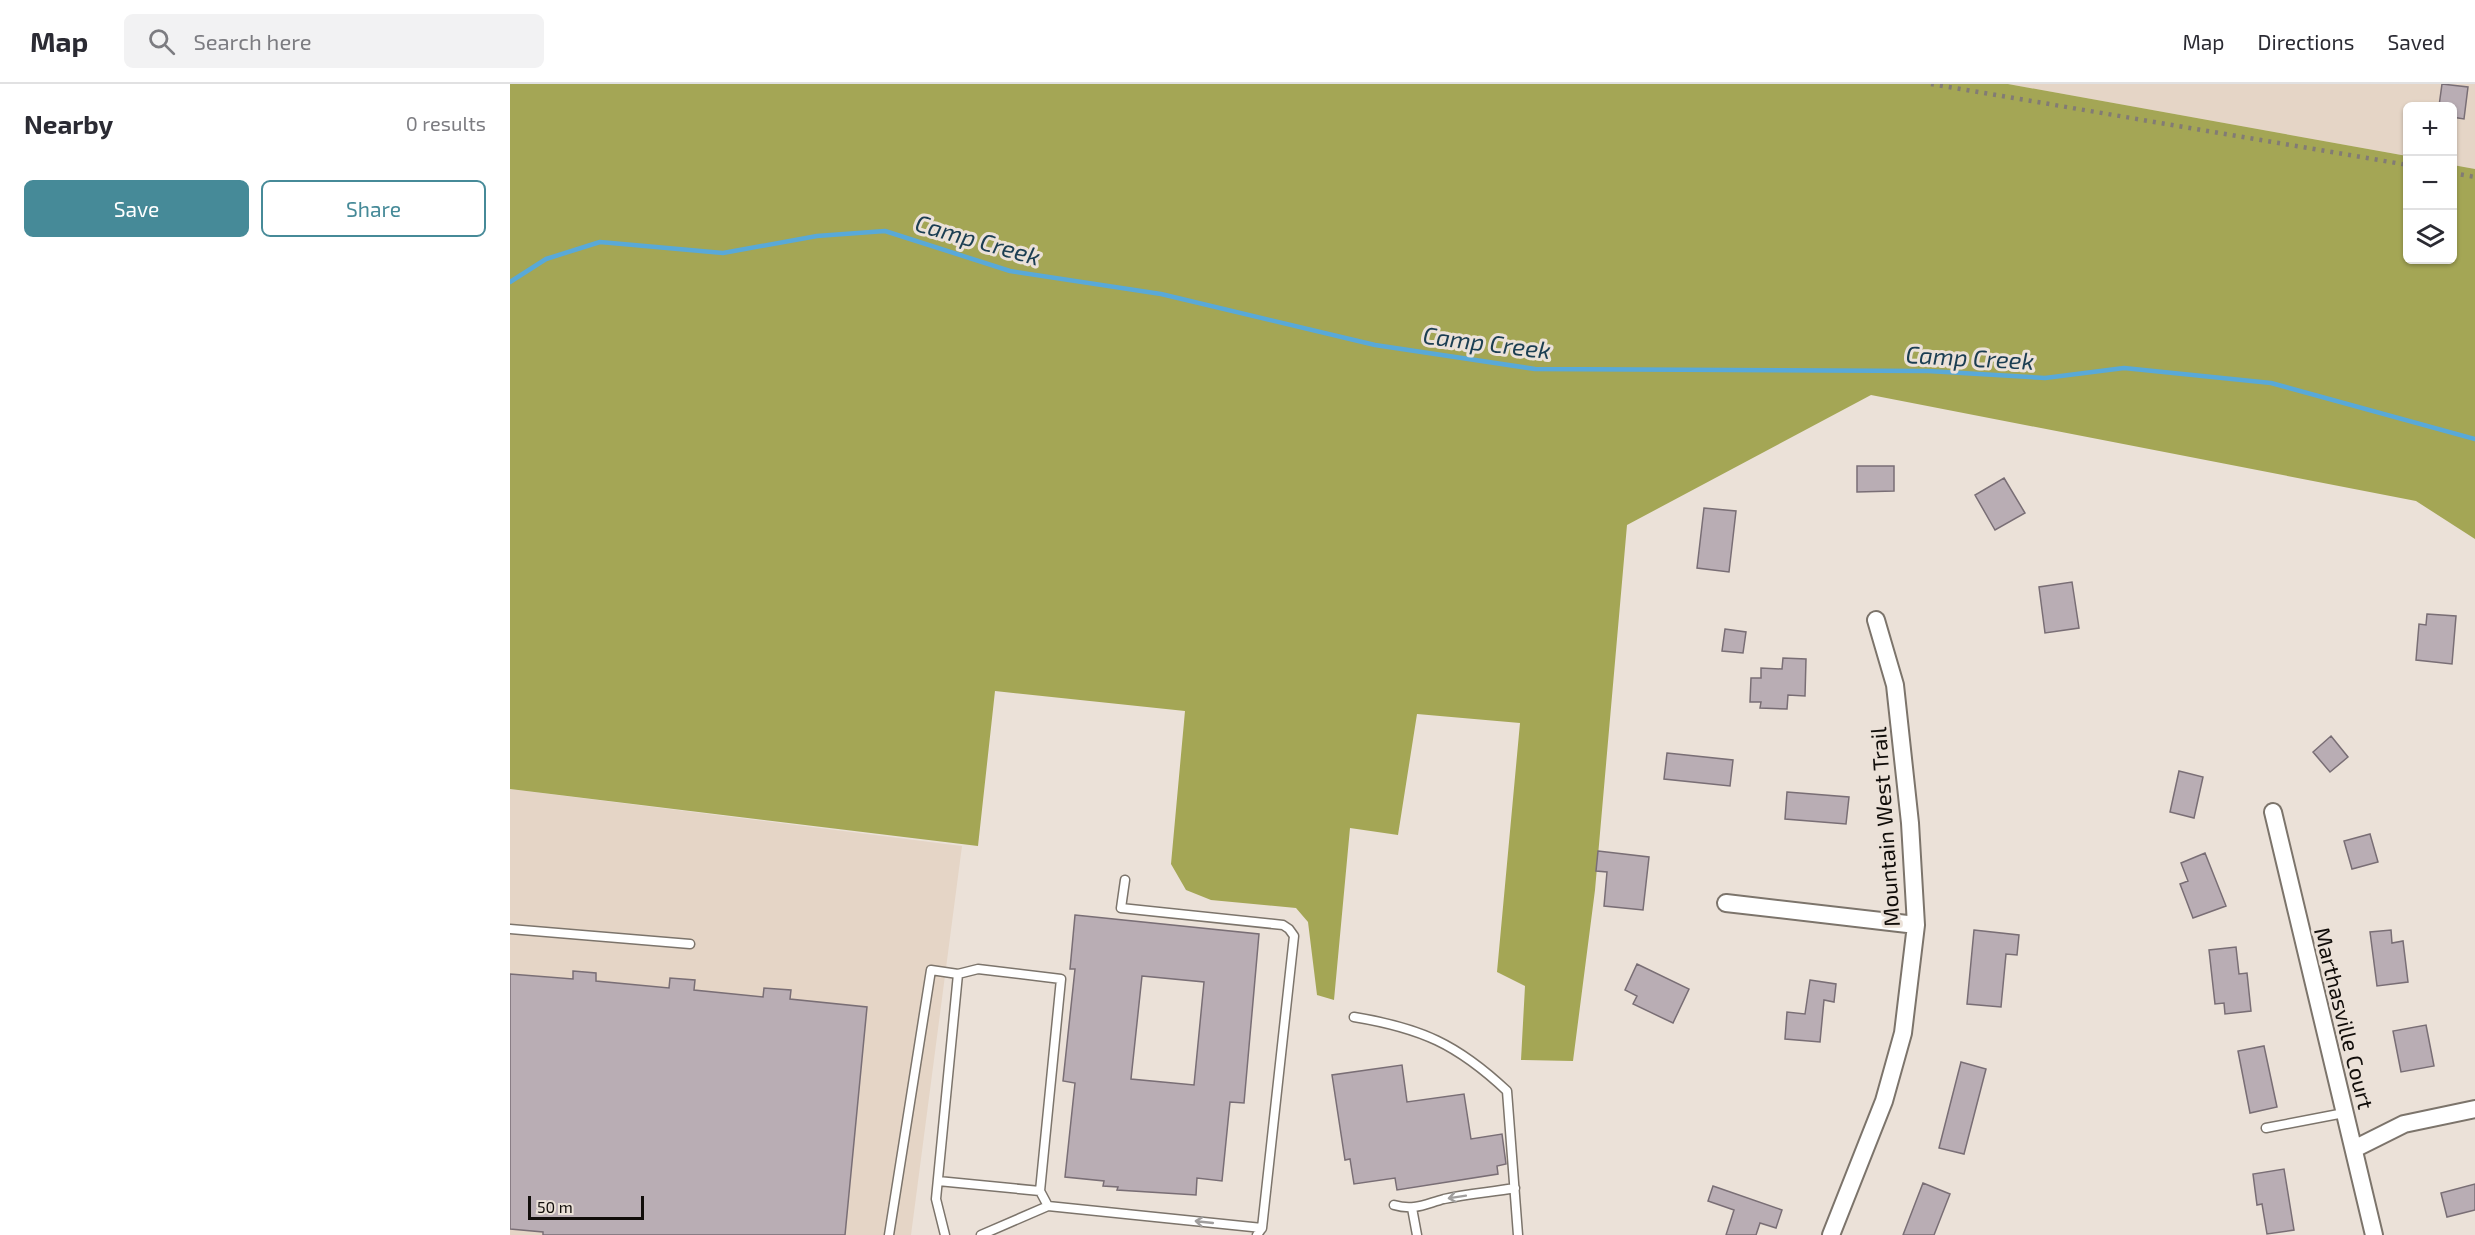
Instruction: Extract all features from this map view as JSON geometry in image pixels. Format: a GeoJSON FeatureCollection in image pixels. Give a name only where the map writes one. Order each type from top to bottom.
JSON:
{"type":"FeatureCollection","features":[{"type":"Feature","properties":{"kind":"street","name":"Mountain West Trail"},"geometry":{"type":"LineString","coordinates":[[1831,1235],[1884,1101],[1903,1033],[1916,925],[1910,823],[1895,685],[1876,621]]}},
{"type":"Feature","properties":{"kind":"street","name":"Marthasville Court"},"geometry":{"type":"LineString","coordinates":[[2273,812],[2344,1113],[2356,1148],[2374,1235]]}},
{"type":"Feature","properties":{"kind":"street"},"geometry":{"type":"LineString","coordinates":[[1726,903],[1916,925]]}},
{"type":"Feature","properties":{"kind":"street"},"geometry":{"type":"LineString","coordinates":[[2356,1148],[2404,1124],[2475,1109]]}},
{"type":"Feature","properties":{"kind":"lane"},"geometry":{"type":"LineString","coordinates":[[981,1235],[1048,1206],[1260,1231],[1294,936],[1289,928],[1283,926],[1121,908],[1125,880]]}},
{"type":"Feature","properties":{"kind":"lane"},"geometry":{"type":"LineString","coordinates":[[510,929],[690,944]]}},
{"type":"Feature","properties":{"kind":"lane"},"geometry":{"type":"LineString","coordinates":[[889,1235],[931,970],[958,974],[978,969],[1061,980],[1040,1191],[1048,1206]]}},
{"type":"Feature","properties":{"kind":"lane"},"geometry":{"type":"LineString","coordinates":[[945,1235],[936,1198],[958,974]]}},
{"type":"Feature","properties":{"kind":"lane"},"geometry":{"type":"LineString","coordinates":[[1354,1017],[1412,1028],[1467,1057],[1507,1091],[1518,1235]]}},
{"type":"Feature","properties":{"kind":"lane"},"geometry":{"type":"LineString","coordinates":[[2266,1128],[2344,1113]]}},
{"type":"Feature","properties":{"kind":"lane"},"geometry":{"type":"LineString","coordinates":[[938,1181],[1040,1191]]}},
{"type":"Feature","properties":{"kind":"lane"},"geometry":{"type":"LineString","coordinates":[[1394,1205],[1412,1208],[1443,1199],[1515,1188]]}},
{"type":"Feature","properties":{"kind":"lane"},"geometry":{"type":"LineString","coordinates":[[1412,1208],[1416,1235]]}},
{"type":"Feature","properties":{"kind":"shaded area"},"geometry":{"type":"Polygon","coordinates":[[[510,84],[2008,84],[2403,155],[2403,264],[2457,264],[2457,166],[2475,169],[2475,539],[2416,501],[1871,395],[1627,525],[1595,890],[1573,1061],[1521,1060],[1525,986],[1497,972],[1520,723],[1417,714],[1398,835],[1350,828],[1334,1000],[1317,995],[1308,922],[1296,908],[1211,900],[1186,890],[1171,864],[1185,711],[995,691],[978,846],[510,789],[510,84]]]}},
{"type":"Feature","properties":{"kind":"shaded area"},"geometry":{"type":"Polygon","coordinates":[[[2008,84],[2475,84],[2475,169],[2457,166],[2457,102],[2403,102],[2403,155],[2008,84]]]}},
{"type":"Feature","properties":{"kind":"shaded area"},"geometry":{"type":"Polygon","coordinates":[[[510,789],[962,846],[911,1235],[510,1235],[510,789]]]}},
{"type":"Feature","properties":{"kind":"building"},"geometry":{"type":"Polygon","coordinates":[[[2442,84],[2468,87],[2464,119],[2457,118],[2457,102],[2440,102],[2442,84]]]}},
{"type":"Feature","properties":{"kind":"building"},"geometry":{"type":"Polygon","coordinates":[[[1857,466],[1894,466],[1894,491],[1857,492],[1857,466]]]}},
{"type":"Feature","properties":{"kind":"building"},"geometry":{"type":"Polygon","coordinates":[[[2004,478],[2025,513],[1995,530],[1975,495],[2004,478]]]}},
{"type":"Feature","properties":{"kind":"building"},"geometry":{"type":"Polygon","coordinates":[[[1704,508],[1736,511],[1729,572],[1697,568],[1704,508]]]}},
{"type":"Feature","properties":{"kind":"building"},"geometry":{"type":"Polygon","coordinates":[[[2072,582],[2079,628],[2045,633],[2039,587],[2072,582]]]}},
{"type":"Feature","properties":{"kind":"building"},"geometry":{"type":"Polygon","coordinates":[[[2427,614],[2456,616],[2452,664],[2416,660],[2419,624],[2426,625],[2427,614]]]}},
{"type":"Feature","properties":{"kind":"building"},"geometry":{"type":"Polygon","coordinates":[[[1725,629],[1746,632],[1743,653],[1722,651],[1725,629]]]}},
{"type":"Feature","properties":{"kind":"building"},"geometry":{"type":"Polygon","coordinates":[[[1783,658],[1806,659],[1805,696],[1788,695],[1787,709],[1760,708],[1761,702],[1750,702],[1751,678],[1761,678],[1761,668],[1782,669],[1783,658]]]}},
{"type":"Feature","properties":{"kind":"building"},"geometry":{"type":"Polygon","coordinates":[[[2331,736],[2348,757],[2330,772],[2313,752],[2331,736]]]}},
{"type":"Feature","properties":{"kind":"building"},"geometry":{"type":"Polygon","coordinates":[[[1667,753],[1733,760],[1730,786],[1664,779],[1667,753]]]}},
{"type":"Feature","properties":{"kind":"building"},"geometry":{"type":"Polygon","coordinates":[[[2179,771],[2203,777],[2194,818],[2170,812],[2179,771]]]}},
{"type":"Feature","properties":{"kind":"building"},"geometry":{"type":"Polygon","coordinates":[[[1787,792],[1849,797],[1846,824],[1785,819],[1787,792]]]}},
{"type":"Feature","properties":{"kind":"building"},"geometry":{"type":"Polygon","coordinates":[[[2370,834],[2378,862],[2352,869],[2344,841],[2370,834]]]}},
{"type":"Feature","properties":{"kind":"building"},"geometry":{"type":"Polygon","coordinates":[[[1598,851],[1649,857],[1643,910],[1604,906],[1607,872],[1596,871],[1598,851]]]}},
{"type":"Feature","properties":{"kind":"building"},"geometry":{"type":"Polygon","coordinates":[[[2205,853],[2226,906],[2193,918],[2180,884],[2188,881],[2181,863],[2205,853]]]}},
{"type":"Feature","properties":{"kind":"building"},"geometry":{"type":"Polygon","coordinates":[[[1075,915],[1259,934],[1244,1103],[1230,1102],[1222,1181],[1197,1178],[1196,1195],[1117,1190],[1118,1187],[1103,1186],[1104,1181],[1065,1177],[1075,1083],[1063,1081],[1075,969],[1070,969],[1075,915]],[[1142,976],[1131,1079],[1194,1085],[1204,982],[1142,976]]]}},
{"type":"Feature","properties":{"kind":"building"},"geometry":{"type":"Polygon","coordinates":[[[1974,930],[2019,935],[2017,955],[2006,954],[2001,1007],[1967,1004],[1974,930]]]}},
{"type":"Feature","properties":{"kind":"building"},"geometry":{"type":"Polygon","coordinates":[[[2391,930],[2392,943],[2403,941],[2408,982],[2377,986],[2370,932],[2391,930]]]}},
{"type":"Feature","properties":{"kind":"building"},"geometry":{"type":"Polygon","coordinates":[[[2236,947],[2239,974],[2247,973],[2251,1011],[2225,1014],[2224,1003],[2215,1004],[2209,950],[2236,947]]]}},
{"type":"Feature","properties":{"kind":"building"},"geometry":{"type":"Polygon","coordinates":[[[1637,964],[1689,989],[1673,1023],[1633,1004],[1637,996],[1625,990],[1637,964]]]}},
{"type":"Feature","properties":{"kind":"building"},"geometry":{"type":"Polygon","coordinates":[[[573,971],[596,973],[596,981],[669,988],[670,978],[695,980],[694,990],[763,997],[764,988],[791,990],[790,999],[867,1007],[845,1235],[543,1235],[543,1232],[510,1229],[510,974],[573,979],[573,971]]]}},
{"type":"Feature","properties":{"kind":"building"},"geometry":{"type":"Polygon","coordinates":[[[1810,980],[1836,984],[1834,1002],[1824,1000],[1820,1042],[1785,1039],[1787,1012],[1805,1014],[1810,980]]]}},
{"type":"Feature","properties":{"kind":"building"},"geometry":{"type":"Polygon","coordinates":[[[2426,1025],[2434,1066],[2401,1072],[2393,1031],[2426,1025]]]}},
{"type":"Feature","properties":{"kind":"building"},"geometry":{"type":"Polygon","coordinates":[[[2264,1046],[2277,1107],[2250,1113],[2238,1051],[2264,1046]]]}},
{"type":"Feature","properties":{"kind":"building"},"geometry":{"type":"Polygon","coordinates":[[[1961,1062],[1986,1069],[1964,1154],[1939,1148],[1961,1062]]]}},
{"type":"Feature","properties":{"kind":"building"},"geometry":{"type":"Polygon","coordinates":[[[1402,1065],[1407,1102],[1464,1094],[1471,1139],[1502,1134],[1506,1164],[1497,1166],[1498,1174],[1397,1190],[1395,1178],[1354,1184],[1350,1159],[1345,1160],[1332,1075],[1402,1065]]]}},
{"type":"Feature","properties":{"kind":"building"},"geometry":{"type":"Polygon","coordinates":[[[2284,1169],[2294,1230],[2267,1234],[2262,1204],[2257,1205],[2253,1174],[2284,1169]]]}},
{"type":"Feature","properties":{"kind":"building"},"geometry":{"type":"Polygon","coordinates":[[[1923,1183],[1950,1194],[1934,1235],[1903,1235],[1923,1183]]]}},
{"type":"Feature","properties":{"kind":"building"},"geometry":{"type":"Polygon","coordinates":[[[2475,1184],[2475,1210],[2447,1217],[2441,1193],[2475,1184]]]}},
{"type":"Feature","properties":{"kind":"building"},"geometry":{"type":"Polygon","coordinates":[[[1713,1186],[1782,1210],[1776,1228],[1760,1223],[1756,1235],[1726,1235],[1734,1210],[1708,1201],[1713,1186]]]}},
{"type":"Feature","properties":{"kind":"waterway","name":"Camp Creek"},"geometry":{"type":"LineString","coordinates":[[510,282],[546,259],[600,242],[723,253],[817,236],[885,231],[1010,271],[1161,294],[1375,345],[1535,369],[1928,371],[2045,378],[2124,368],[2271,383],[2475,439]]}},
{"type":"Feature","properties":{"kind":"railway"},"geometry":{"type":"LineString","coordinates":[[1931,84],[2403,164]]}},
{"type":"Feature","properties":{"kind":"railway"},"geometry":{"type":"LineString","coordinates":[[2457,174],[2475,177]]}}]}
